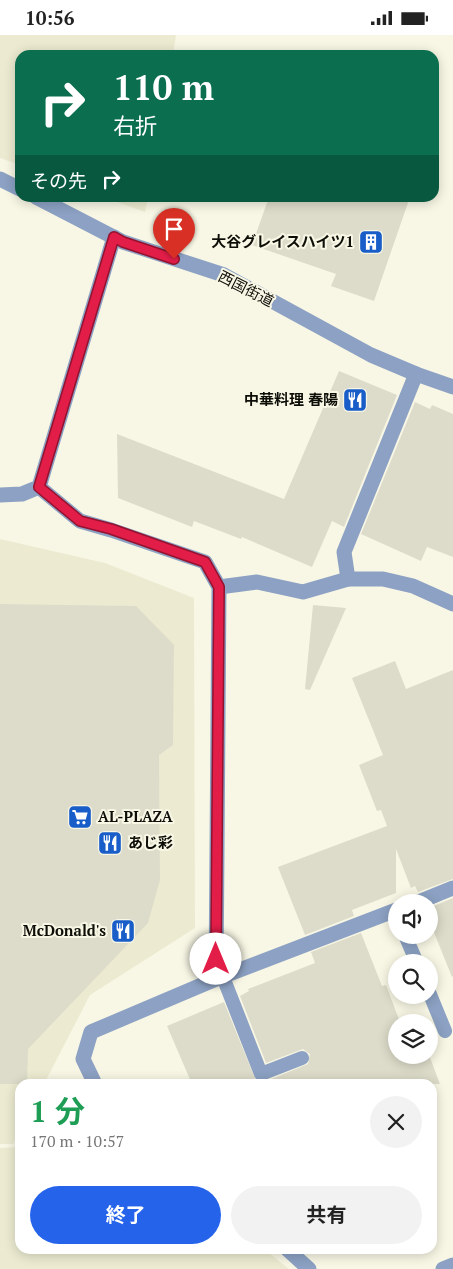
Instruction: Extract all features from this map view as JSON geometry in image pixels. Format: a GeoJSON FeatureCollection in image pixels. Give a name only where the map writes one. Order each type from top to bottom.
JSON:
{"type":"FeatureCollection","features":[{"type":"Feature","properties":{"kind":"street"},"geometry":{"type":"LineString","coordinates":[[0,179],[15,186]]}},
{"type":"Feature","properties":{"kind":"street","name":"西国街道"},"geometry":{"type":"LineString","coordinates":[[46,202],[123,242],[224,275],[371,355],[453,387]]}},
{"type":"Feature","properties":{"kind":"street"},"geometry":{"type":"LineString","coordinates":[[0,495],[22,495],[39,487],[114,237]]}},
{"type":"Feature","properties":{"kind":"street"},"geometry":{"type":"LineString","coordinates":[[348,579],[344,552],[416,374]]}},
{"type":"Feature","properties":{"kind":"street"},"geometry":{"type":"LineString","coordinates":[[39,487],[80,521],[111,529],[205,562],[219,587],[219,978]]}},
{"type":"Feature","properties":{"kind":"street"},"geometry":{"type":"LineString","coordinates":[[219,587],[257,582],[303,592],[348,579],[383,579],[413,586],[453,604]]}},
{"type":"Feature","properties":{"kind":"street"},"geometry":{"type":"LineString","coordinates":[[438,894],[453,888]]}},
{"type":"Feature","properties":{"kind":"street"},"geometry":{"type":"LineString","coordinates":[[93,1079],[83,1059],[91,1032],[219,978],[388,914]]}},
{"type":"Feature","properties":{"kind":"street"},"geometry":{"type":"LineString","coordinates":[[292,1254],[309,1269]]}},
{"type":"Feature","properties":{"kind":"street"},"geometry":{"type":"LineString","coordinates":[[443,1269],[453,1265]]}},
{"type":"Feature","properties":{"kind":"lane"},"geometry":{"type":"LineString","coordinates":[[219,978],[261,1074],[302,1058]]}},
{"type":"Feature","properties":{"kind":"lane"},"geometry":{"type":"LineString","coordinates":[[434,1004],[445,1031]]}},
{"type":"Feature","properties":{"kind":"shaded area"},"geometry":{"type":"Polygon","coordinates":[[[0,35],[176,35],[174,50],[15,50],[15,163],[0,158],[0,35]]]}},
{"type":"Feature","properties":{"kind":"shaded area"},"geometry":{"type":"Polygon","coordinates":[[[117,202],[147,202],[145,212],[117,202]]]}},
{"type":"Feature","properties":{"kind":"shaded area","name":"AL-PLAZA"},"geometry":{"type":"Polygon","coordinates":[[[0,539],[105,563],[194,598],[195,928],[90,995],[47,1079],[15,1079],[15,1140],[13,1144],[0,1144],[0,539]]]}},
{"type":"Feature","properties":{"kind":"shaded area"},"geometry":{"type":"Polygon","coordinates":[[[15,1147],[15,1254],[270,1254],[289,1269],[0,1269],[0,1148],[15,1147]]]}},
{"type":"Feature","properties":{"kind":"building"},"geometry":{"type":"Polygon","coordinates":[[[267,202],[408,202],[374,301],[331,286],[336,274],[252,245],[267,202]]]}},
{"type":"Feature","properties":{"kind":"building"},"geometry":{"type":"Polygon","coordinates":[[[339,371],[397,395],[344,527],[332,521],[312,567],[242,537],[241,539],[194,521],[192,527],[118,498],[117,434],[284,499],[339,371]]]}},
{"type":"Feature","properties":{"kind":"building"},"geometry":{"type":"Polygon","coordinates":[[[415,402],[430,409],[432,405],[453,414],[453,557],[427,547],[421,561],[361,534],[415,402]]]}},
{"type":"Feature","properties":{"kind":"building","name":"AL-PLAZA"},"geometry":{"type":"Polygon","coordinates":[[[0,604],[136,606],[174,645],[173,745],[159,755],[160,880],[148,923],[28,1049],[27,1079],[15,1079],[15,1084],[0,1084],[0,604]]]}},
{"type":"Feature","properties":{"kind":"building"},"geometry":{"type":"Polygon","coordinates":[[[313,605],[346,608],[310,690],[305,689],[313,605]]]}},
{"type":"Feature","properties":{"kind":"building"},"geometry":{"type":"Polygon","coordinates":[[[395,661],[406,689],[453,670],[453,879],[418,892],[415,886],[411,888],[396,849],[396,893],[388,894],[388,896],[352,910],[354,916],[305,935],[278,867],[387,826],[381,810],[377,811],[359,765],[383,755],[352,678],[395,661]]]}},
{"type":"Feature","properties":{"kind":"building"},"geometry":{"type":"Polygon","coordinates":[[[453,898],[452,977],[438,942],[438,904],[453,898]]]}},
{"type":"Feature","properties":{"kind":"building"},"geometry":{"type":"Polygon","coordinates":[[[361,933],[382,986],[386,985],[388,1004],[393,1004],[397,1014],[388,1014],[388,1064],[432,1064],[440,1084],[437,1084],[437,1079],[271,1079],[308,1064],[310,1054],[303,1049],[266,1063],[240,996],[249,991],[248,989],[315,963],[311,952],[361,933]]]}},
{"type":"Feature","properties":{"kind":"building"},"geometry":{"type":"Polygon","coordinates":[[[224,1002],[255,1079],[190,1079],[167,1026],[224,1002]]]}},
{"type":"Feature","properties":{"kind":"place","name":"大谷グレイスハイツ1"},"geometry":{"type":"Point","coordinates":[371,242]}},
{"type":"Feature","properties":{"kind":"place","name":"中華料理 春陽"},"geometry":{"type":"Point","coordinates":[355,400]}},
{"type":"Feature","properties":{"kind":"place","name":"AL-PLAZA"},"geometry":{"type":"Point","coordinates":[80,817]}},
{"type":"Feature","properties":{"kind":"place","name":"あじ彩"},"geometry":{"type":"Point","coordinates":[110,843]}},
{"type":"Feature","properties":{"kind":"place","name":"McDonald's"},"geometry":{"type":"Point","coordinates":[123,931]}},
{"type":"Feature","properties":{"kind":"route"},"geometry":{"type":"LineString","coordinates":[[174,259],[123,242],[114,237],[39,487],[80,521],[111,529],[205,562],[219,587],[216,959]]}}]}
